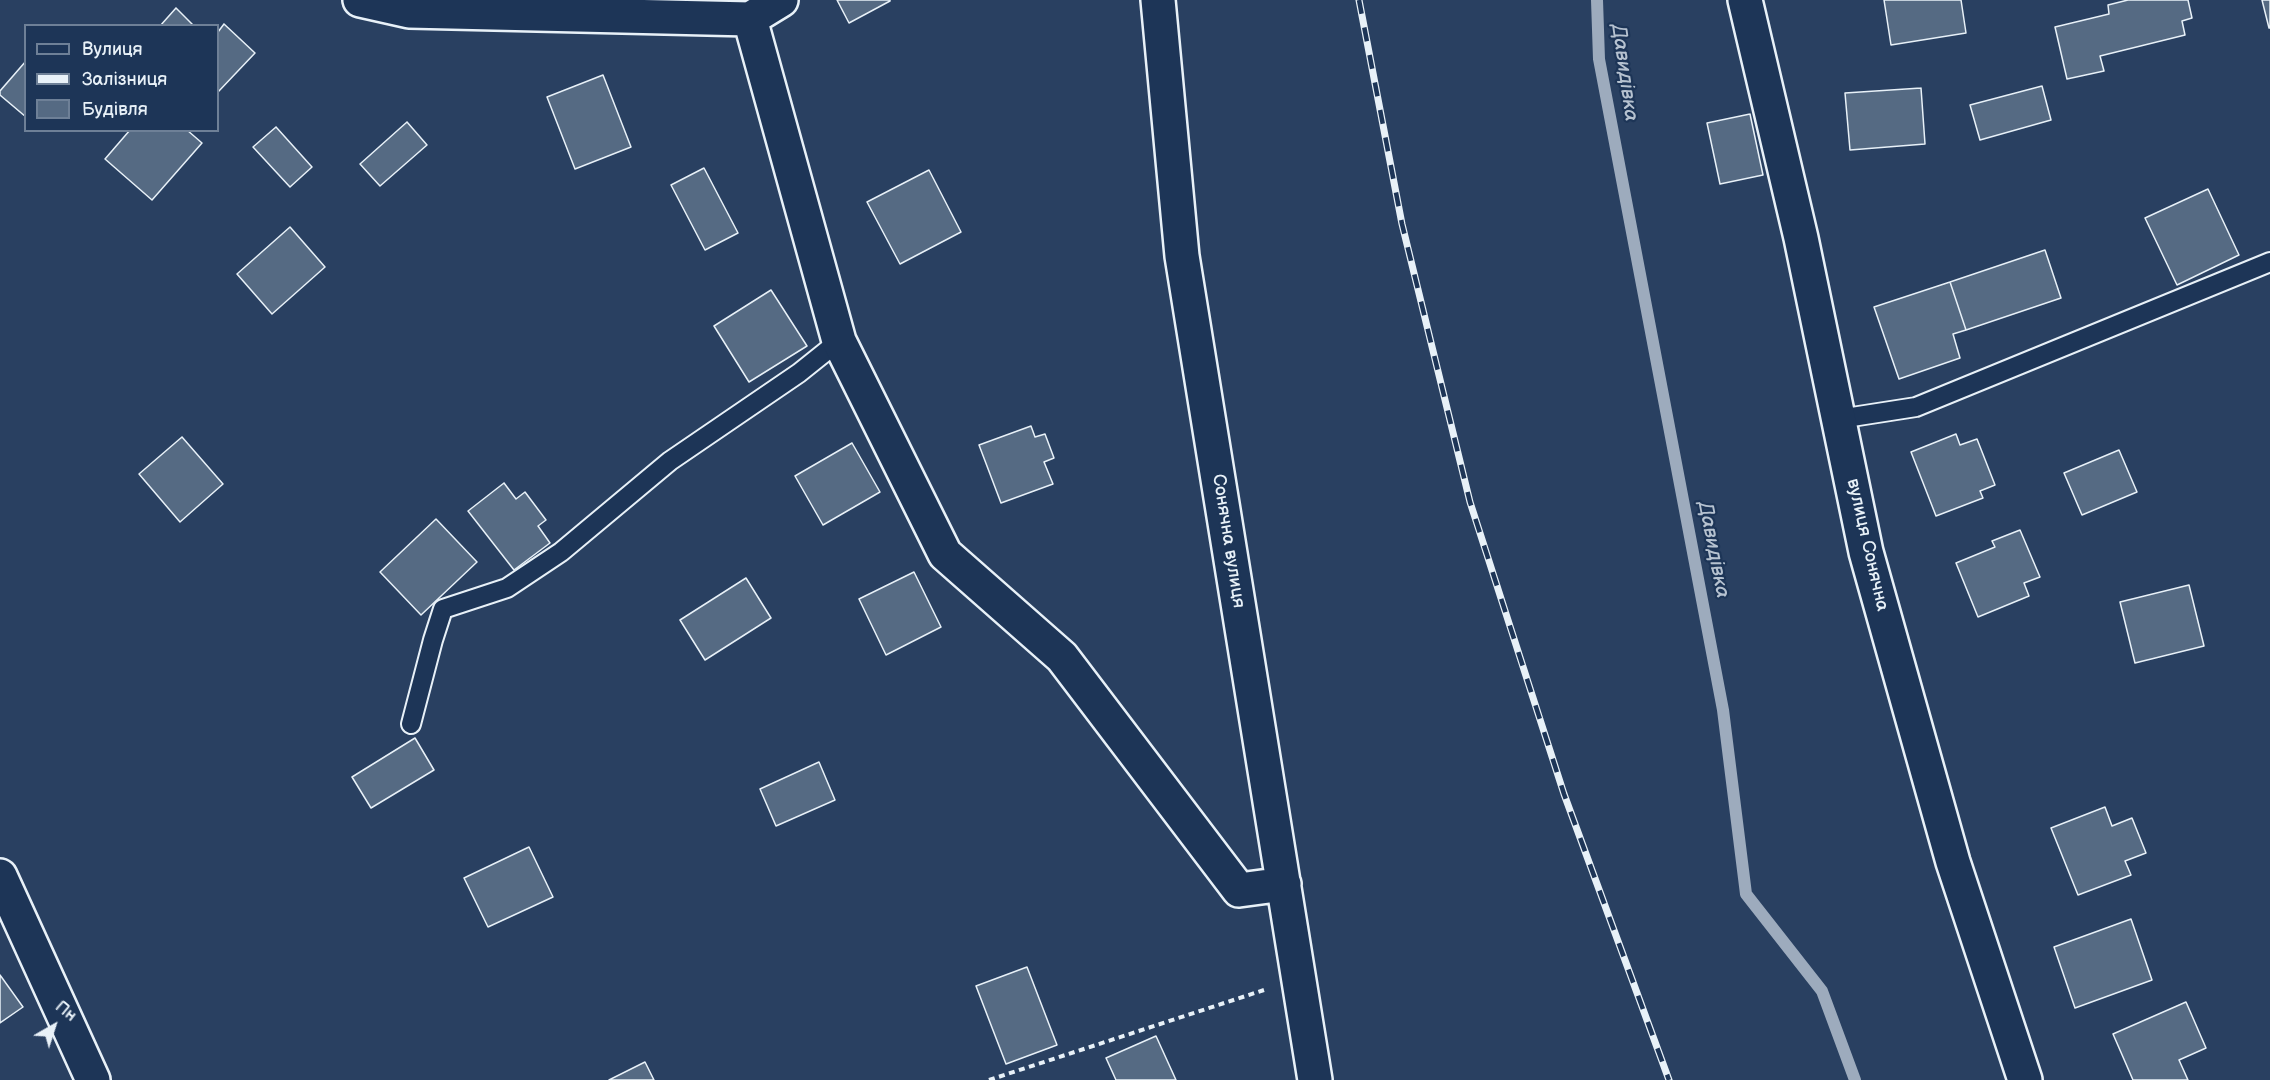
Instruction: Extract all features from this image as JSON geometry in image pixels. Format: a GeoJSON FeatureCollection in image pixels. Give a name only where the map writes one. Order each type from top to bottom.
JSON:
{"type":"FeatureCollection","features":[{"type":"Feature","properties":{"kind":"street"},"geometry":{"type":"LineString","coordinates":[[360,0],[409,11],[750,20],[781,0]]}},
{"type":"Feature","properties":{"kind":"street","name":"Сонячна вулиця"},"geometry":{"type":"LineString","coordinates":[[1158,0],[1182,256],[1315,1080]]}},
{"type":"Feature","properties":{"kind":"street","name":"вулиця Сонячна"},"geometry":{"type":"LineString","coordinates":[[1745,0],[1801,237],[1866,552],[1946,839],[2025,1080]]}},
{"type":"Feature","properties":{"kind":"street"},"geometry":{"type":"LineString","coordinates":[[750,20],[839,341],[945,554],[1062,657],[1239,890],[1284,884]]}},
{"type":"Feature","properties":{"kind":"street"},"geometry":{"type":"LineString","coordinates":[[0,876],[93,1080]]}},
{"type":"Feature","properties":{"kind":"lane"},"geometry":{"type":"LineString","coordinates":[[1839,419],[1916,407],[2270,262]]}},
{"type":"Feature","properties":{"kind":"lane"},"geometry":{"type":"LineString","coordinates":[[411,724],[433,640],[444,609],[507,588],[561,552],[670,461],[799,373],[839,341]]}},
{"type":"Feature","properties":{"kind":"path"},"geometry":{"type":"LineString","coordinates":[[989,1080],[1299,979]]}},
{"type":"Feature","properties":{"kind":"building"},"geometry":{"type":"Polygon","coordinates":[[[837,0],[890,0],[890,1],[849,23],[837,0]]]}},
{"type":"Feature","properties":{"kind":"building"},"geometry":{"type":"Polygon","coordinates":[[[1884,0],[1961,0],[1966,33],[1891,45],[1884,0]]]}},
{"type":"Feature","properties":{"kind":"building"},"geometry":{"type":"Polygon","coordinates":[[[2128,0],[2188,0],[2192,18],[2182,21],[2185,35],[2100,56],[2104,71],[2067,79],[2055,27],[2109,14],[2108,5],[2128,0]]]}},
{"type":"Feature","properties":{"kind":"building"},"geometry":{"type":"Polygon","coordinates":[[[2262,0],[2270,0],[2270,28],[2269,28],[2262,0]]]}},
{"type":"Feature","properties":{"kind":"building"},"geometry":{"type":"Polygon","coordinates":[[[176,8],[192,24],[162,24],[176,8]]]}},
{"type":"Feature","properties":{"kind":"building"},"geometry":{"type":"Polygon","coordinates":[[[224,24],[255,53],[219,91],[219,31],[224,24]]]}},
{"type":"Feature","properties":{"kind":"building"},"geometry":{"type":"Polygon","coordinates":[[[24,63],[24,115],[0,95],[0,91],[24,63]]]}},
{"type":"Feature","properties":{"kind":"building"},"geometry":{"type":"Polygon","coordinates":[[[603,75],[631,147],[575,169],[547,97],[603,75]]]}},
{"type":"Feature","properties":{"kind":"building"},"geometry":{"type":"Polygon","coordinates":[[[2042,86],[2051,120],[1980,140],[1970,105],[2042,86]]]}},
{"type":"Feature","properties":{"kind":"building"},"geometry":{"type":"Polygon","coordinates":[[[1921,88],[1925,144],[1850,150],[1845,93],[1921,88]]]}},
{"type":"Feature","properties":{"kind":"building"},"geometry":{"type":"Polygon","coordinates":[[[1750,114],[1763,175],[1720,184],[1707,123],[1750,114]]]}},
{"type":"Feature","properties":{"kind":"building"},"geometry":{"type":"Polygon","coordinates":[[[407,122],[427,145],[380,186],[360,164],[407,122]]]}},
{"type":"Feature","properties":{"kind":"building"},"geometry":{"type":"Polygon","coordinates":[[[276,127],[312,167],[290,187],[253,147],[276,127]]]}},
{"type":"Feature","properties":{"kind":"building"},"geometry":{"type":"Polygon","coordinates":[[[128,132],[189,132],[202,143],[152,200],[105,159],[128,132]]]}},
{"type":"Feature","properties":{"kind":"building"},"geometry":{"type":"Polygon","coordinates":[[[704,168],[738,233],[705,250],[671,185],[704,168]]]}},
{"type":"Feature","properties":{"kind":"building"},"geometry":{"type":"Polygon","coordinates":[[[929,170],[961,232],[900,264],[867,202],[929,170]]]}},
{"type":"Feature","properties":{"kind":"building"},"geometry":{"type":"Polygon","coordinates":[[[2208,189],[2239,255],[2177,285],[2145,218],[2208,189]]]}},
{"type":"Feature","properties":{"kind":"building"},"geometry":{"type":"Polygon","coordinates":[[[290,227],[325,267],[272,314],[237,274],[290,227]]]}},
{"type":"Feature","properties":{"kind":"building"},"geometry":{"type":"Polygon","coordinates":[[[2045,250],[2061,298],[1966,330],[1950,282],[2045,250]]]}},
{"type":"Feature","properties":{"kind":"building"},"geometry":{"type":"Polygon","coordinates":[[[1950,282],[1966,330],[1953,334],[1960,358],[1899,379],[1874,307],[1950,282]]]}},
{"type":"Feature","properties":{"kind":"building"},"geometry":{"type":"Polygon","coordinates":[[[771,290],[807,346],[749,382],[714,326],[771,290]]]}},
{"type":"Feature","properties":{"kind":"building"},"geometry":{"type":"Polygon","coordinates":[[[1031,426],[1035,437],[1045,434],[1054,458],[1044,462],[1053,484],[1001,503],[979,445],[1031,426]]]}},
{"type":"Feature","properties":{"kind":"building"},"geometry":{"type":"Polygon","coordinates":[[[1956,434],[1960,445],[1977,439],[1995,485],[1980,491],[1983,498],[1936,516],[1911,452],[1956,434]]]}},
{"type":"Feature","properties":{"kind":"building"},"geometry":{"type":"Polygon","coordinates":[[[182,437],[223,484],[180,522],[139,474],[182,437]]]}},
{"type":"Feature","properties":{"kind":"building"},"geometry":{"type":"Polygon","coordinates":[[[852,443],[880,492],[823,525],[795,476],[852,443]]]}},
{"type":"Feature","properties":{"kind":"building"},"geometry":{"type":"Polygon","coordinates":[[[2119,450],[2137,492],[2082,515],[2064,473],[2119,450]]]}},
{"type":"Feature","properties":{"kind":"building"},"geometry":{"type":"Polygon","coordinates":[[[504,483],[516,499],[525,492],[546,520],[538,526],[550,543],[514,570],[468,511],[504,483]]]}},
{"type":"Feature","properties":{"kind":"building"},"geometry":{"type":"Polygon","coordinates":[[[436,519],[477,562],[421,615],[380,572],[436,519]]]}},
{"type":"Feature","properties":{"kind":"building"},"geometry":{"type":"Polygon","coordinates":[[[2020,530],[2040,577],[2024,583],[2029,596],[1978,617],[1956,563],[1995,547],[1992,541],[2020,530]]]}},
{"type":"Feature","properties":{"kind":"building"},"geometry":{"type":"Polygon","coordinates":[[[914,572],[941,627],[886,655],[859,599],[914,572]]]}},
{"type":"Feature","properties":{"kind":"building"},"geometry":{"type":"Polygon","coordinates":[[[746,578],[771,618],[705,660],[680,620],[746,578]]]}},
{"type":"Feature","properties":{"kind":"building"},"geometry":{"type":"Polygon","coordinates":[[[2189,585],[2204,646],[2135,663],[2120,602],[2189,585]]]}},
{"type":"Feature","properties":{"kind":"building"},"geometry":{"type":"Polygon","coordinates":[[[415,738],[434,770],[371,808],[352,777],[415,738]]]}},
{"type":"Feature","properties":{"kind":"building"},"geometry":{"type":"Polygon","coordinates":[[[819,762],[835,800],[776,826],[760,789],[819,762]]]}},
{"type":"Feature","properties":{"kind":"building"},"geometry":{"type":"Polygon","coordinates":[[[2105,807],[2112,826],[2132,818],[2146,853],[2125,861],[2131,875],[2078,895],[2051,828],[2105,807]]]}},
{"type":"Feature","properties":{"kind":"building"},"geometry":{"type":"Polygon","coordinates":[[[529,847],[553,897],[488,927],[464,878],[529,847]]]}},
{"type":"Feature","properties":{"kind":"building"},"geometry":{"type":"Polygon","coordinates":[[[2131,919],[2152,980],[2075,1008],[2054,947],[2131,919]]]}},
{"type":"Feature","properties":{"kind":"building"},"geometry":{"type":"Polygon","coordinates":[[[1027,967],[1057,1045],[1006,1064],[976,986],[1027,967]]]}},
{"type":"Feature","properties":{"kind":"building"},"geometry":{"type":"Polygon","coordinates":[[[0,975],[23,1007],[0,1023],[0,975]]]}},
{"type":"Feature","properties":{"kind":"building"},"geometry":{"type":"Polygon","coordinates":[[[2186,1002],[2206,1048],[2179,1060],[2188,1080],[2133,1080],[2113,1034],[2186,1002]]]}},
{"type":"Feature","properties":{"kind":"building"},"geometry":{"type":"Polygon","coordinates":[[[1156,1036],[1176,1080],[1116,1080],[1106,1058],[1156,1036]]]}},
{"type":"Feature","properties":{"kind":"building"},"geometry":{"type":"Polygon","coordinates":[[[645,1062],[654,1080],[609,1080],[645,1062]]]}},
{"type":"Feature","properties":{"kind":"waterway","name":"Давидівка"},"geometry":{"type":"LineString","coordinates":[[1597,0],[1599,59],[1723,710],[1746,894],[1822,991],[1855,1080]]}},
{"type":"Feature","properties":{"kind":"railway"},"geometry":{"type":"LineString","coordinates":[[1359,0],[1402,224],[1470,502],[1564,794],[1669,1080]]}}]}
